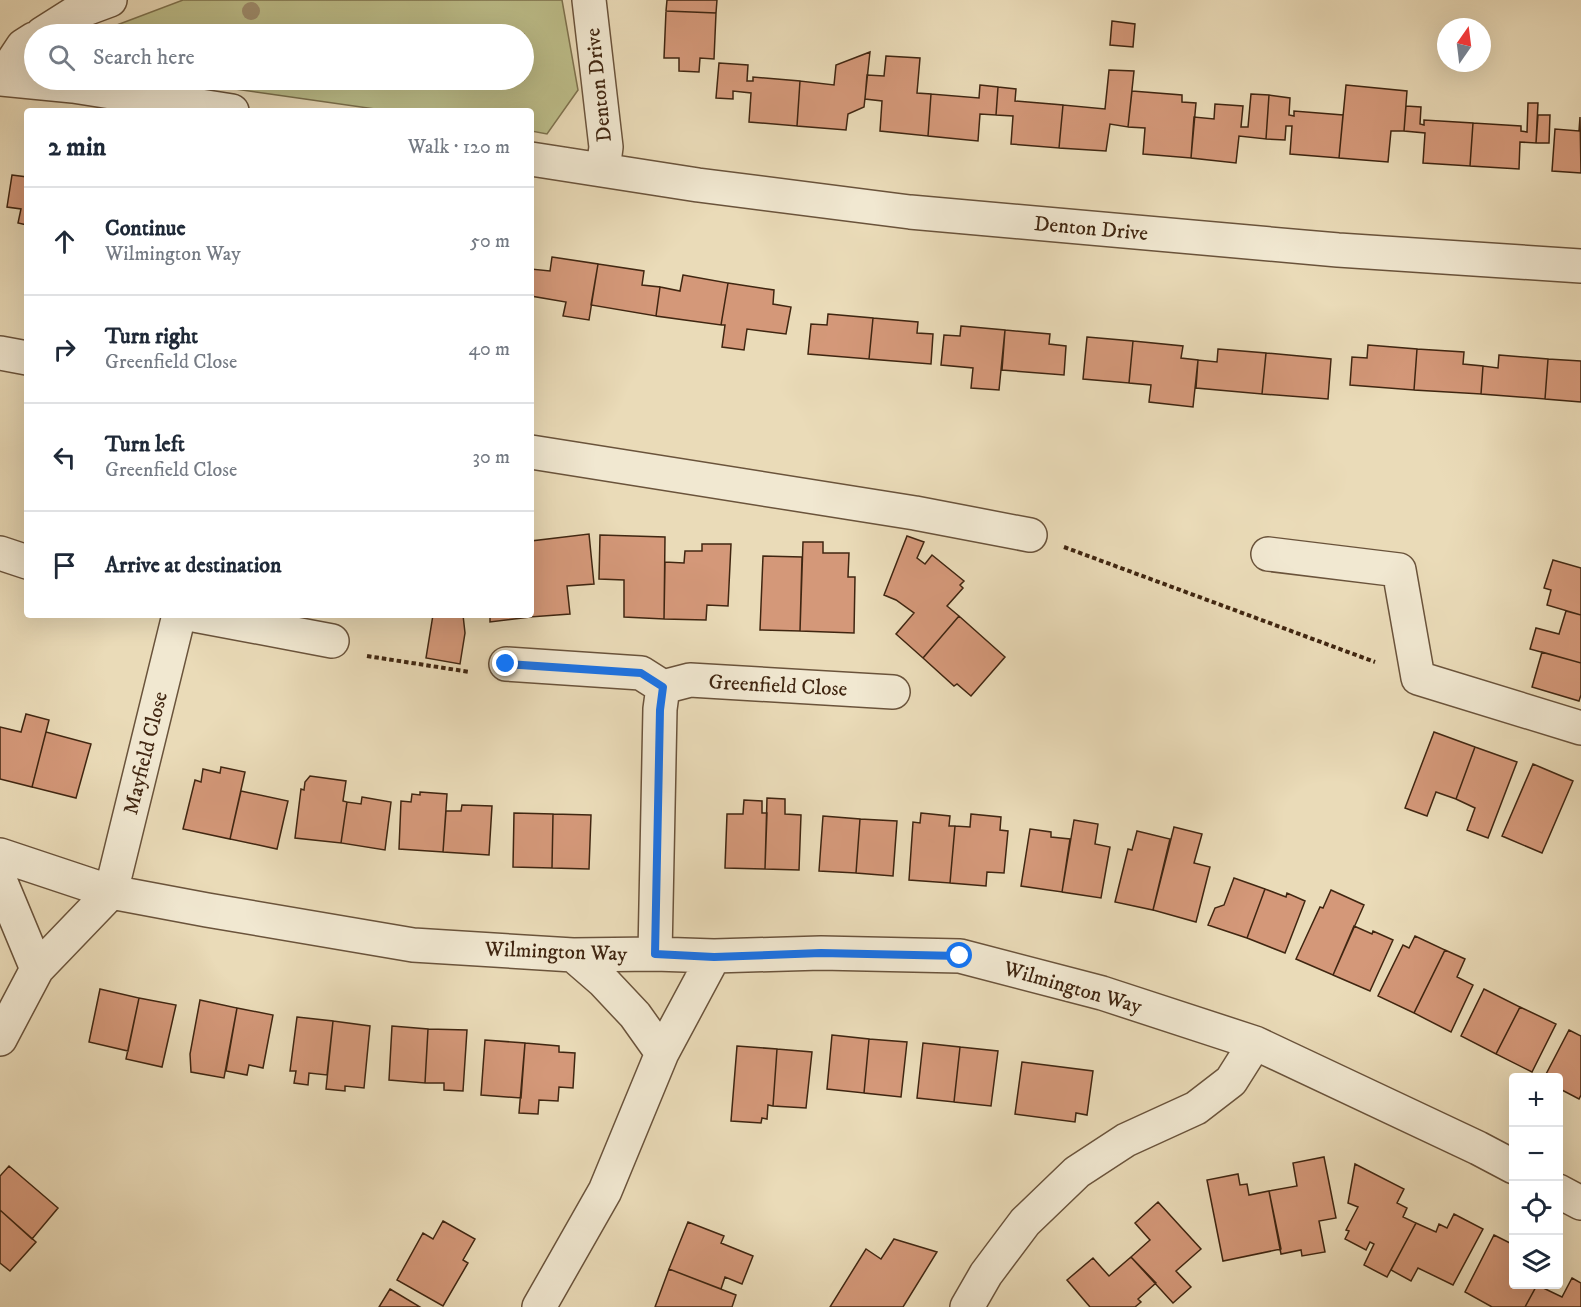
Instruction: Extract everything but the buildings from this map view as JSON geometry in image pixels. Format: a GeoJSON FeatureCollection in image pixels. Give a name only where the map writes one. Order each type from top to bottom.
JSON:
{"type":"FeatureCollection","features":[{"type":"Feature","properties":{"kind":"street"},"geometry":{"type":"LineString","coordinates":[[58,24],[75,13],[110,0]]}},
{"type":"Feature","properties":{"kind":"street","name":"Denton Drive"},"geometry":{"type":"LineString","coordinates":[[589,0],[606,147],[603,170]]}},
{"type":"Feature","properties":{"kind":"street"},"geometry":{"type":"LineString","coordinates":[[24,45],[1,79],[24,81]]}},
{"type":"Feature","properties":{"kind":"street"},"geometry":{"type":"LineString","coordinates":[[98,90],[213,108]]}},
{"type":"Feature","properties":{"kind":"street","name":"Denton Drive"},"geometry":{"type":"LineString","coordinates":[[534,159],[698,185],[910,212],[1338,250],[1581,266]]}},
{"type":"Feature","properties":{"kind":"street"},"geometry":{"type":"LineString","coordinates":[[0,353],[24,357]]}},
{"type":"Feature","properties":{"kind":"street"},"geometry":{"type":"LineString","coordinates":[[534,452],[915,513],[1030,535]]}},
{"type":"Feature","properties":{"kind":"street"},"geometry":{"type":"LineString","coordinates":[[0,553],[24,561]]}},
{"type":"Feature","properties":{"kind":"street"},"geometry":{"type":"LineString","coordinates":[[1268,555],[1399,570],[1419,678],[1581,728]]}},
{"type":"Feature","properties":{"kind":"street","name":"Mayfield Close"},"geometry":{"type":"LineString","coordinates":[[111,892],[178,618]]}},
{"type":"Feature","properties":{"kind":"street"},"geometry":{"type":"LineString","coordinates":[[210,618],[332,641]]}},
{"type":"Feature","properties":{"kind":"street"},"geometry":{"type":"LineString","coordinates":[[492,668],[641,673],[663,687],[660,710],[655,954]]}},
{"type":"Feature","properties":{"kind":"street","name":"Greenfield Close"},"geometry":{"type":"LineString","coordinates":[[663,687],[690,680],[893,692]]}},
{"type":"Feature","properties":{"kind":"street","name":"Wilmington Way"},"geometry":{"type":"LineString","coordinates":[[0,855],[111,892],[412,945],[573,955],[655,954],[714,957],[821,953],[960,956],[1102,993],[1255,1043],[1509,1164]]}},
{"type":"Feature","properties":{"kind":"street"},"geometry":{"type":"LineString","coordinates":[[0,880],[37,969]]}},
{"type":"Feature","properties":{"kind":"street"},"geometry":{"type":"LineString","coordinates":[[0,1039],[37,969],[111,892]]}},
{"type":"Feature","properties":{"kind":"street"},"geometry":{"type":"LineString","coordinates":[[573,955],[603,981],[634,1015],[662,1053]]}},
{"type":"Feature","properties":{"kind":"street"},"geometry":{"type":"LineString","coordinates":[[539,1307],[605,1191],[662,1053],[714,957]]}},
{"type":"Feature","properties":{"kind":"street"},"geometry":{"type":"LineString","coordinates":[[967,1307],[986,1274],[1025,1222],[1077,1172],[1126,1140],[1196,1108],[1231,1081],[1255,1043]]}},
{"type":"Feature","properties":{"kind":"street"},"geometry":{"type":"LineString","coordinates":[[1563,1194],[1581,1203]]}},
{"type":"Feature","properties":{"kind":"path"},"geometry":{"type":"LineString","coordinates":[[1030,535],[1419,678]]}},
{"type":"Feature","properties":{"kind":"path"},"geometry":{"type":"LineString","coordinates":[[365,656],[492,668]]}},
{"type":"Feature","properties":{"kind":"green space"},"geometry":{"type":"Polygon","coordinates":[[[183,0],[562,0],[578,90],[547,134],[534,132],[534,108],[368,108],[242,90],[534,90],[534,24],[119,24],[183,0]]]}},
{"type":"Feature","properties":{"kind":"route"},"geometry":{"type":"LineString","coordinates":[[506,664],[641,673],[663,687],[660,710],[655,954],[714,957],[821,953],[960,956]]}}]}
